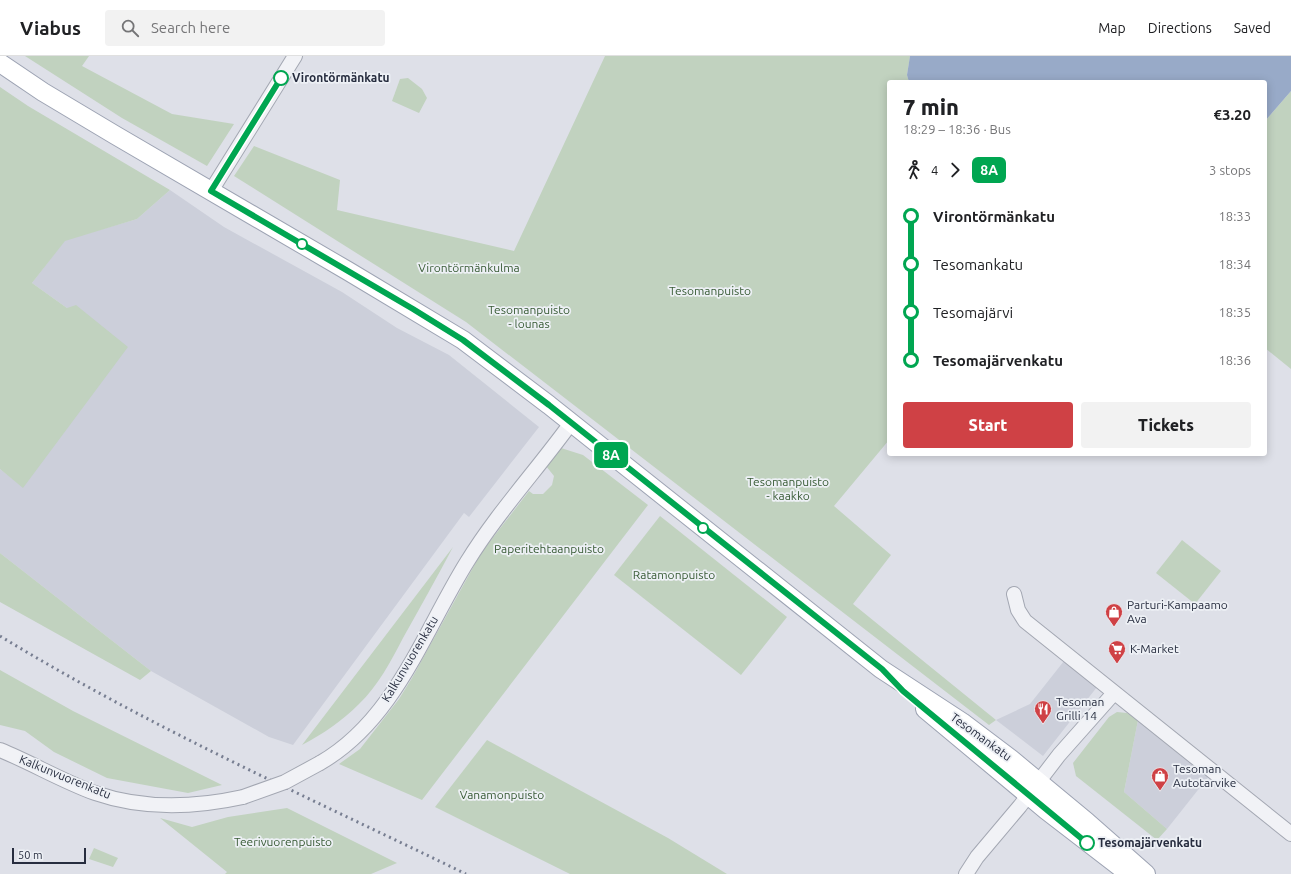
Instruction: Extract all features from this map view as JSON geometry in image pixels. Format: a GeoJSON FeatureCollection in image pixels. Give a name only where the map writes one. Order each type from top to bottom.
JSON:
{"type":"FeatureCollection","features":[{"type":"Feature","properties":{"kind":"main road","name":"Tesomankatu"},"geometry":{"type":"LineString","coordinates":[[0,63],[43,92],[368,282],[463,340],[571,423],[882,669],[962,722],[1039,782],[1146,874]]}},
{"type":"Feature","properties":{"kind":"main road","name":"Tesomankatu"},"geometry":{"type":"LineString","coordinates":[[882,669],[903,691],[1028,796],[1129,874]]}},
{"type":"Feature","properties":{"kind":"street"},"geometry":{"type":"LineString","coordinates":[[211,191],[295,56]]}},
{"type":"Feature","properties":{"kind":"street","name":"Kalkunvuorenkatu"},"geometry":{"type":"LineString","coordinates":[[0,750],[96,793],[156,806],[194,806],[242,797],[285,782],[320,763],[349,741],[380,709],[395,688],[421,645],[467,562],[571,423]]}},
{"type":"Feature","properties":{"kind":"street"},"geometry":{"type":"LineString","coordinates":[[1014,594],[1018,610],[1025,621],[1291,834]]}},
{"type":"Feature","properties":{"kind":"street"},"geometry":{"type":"LineString","coordinates":[[966,874],[977,857],[1114,692]]}},
{"type":"Feature","properties":{"kind":"shaded area"},"geometry":{"type":"Polygon","coordinates":[[[170,190],[224,227],[342,292],[397,328],[449,355],[539,427],[469,517],[464,513],[293,745],[269,737],[151,671],[0,553],[0,469],[23,487],[67,308],[32,283],[65,240],[137,219],[170,190]]]}},
{"type":"Feature","properties":{"kind":"shaded area"},"geometry":{"type":"Polygon","coordinates":[[[1064,661],[1097,687],[1043,756],[996,720],[1030,704],[1064,661]]]}},
{"type":"Feature","properties":{"kind":"shaded area"},"geometry":{"type":"Polygon","coordinates":[[[1138,720],[1209,776],[1167,829],[1124,792],[1138,720]]]}},
{"type":"Feature","properties":{"kind":"green space"},"geometry":{"type":"Polygon","coordinates":[[[25,56],[89,56],[82,66],[172,114],[234,124],[207,166],[122,118],[25,56]]]}},
{"type":"Feature","properties":{"kind":"green space"},"geometry":{"type":"Polygon","coordinates":[[[605,56],[910,56],[907,75],[908,80],[887,80],[887,442],[834,506],[891,555],[853,604],[996,720],[989,725],[466,322],[234,176],[254,146],[340,180],[337,210],[514,251],[605,56]]]}},
{"type":"Feature","properties":{"kind":"green space"},"geometry":{"type":"Polygon","coordinates":[[[408,78],[422,89],[427,98],[419,113],[392,101],[400,79],[408,78]]]}},
{"type":"Feature","properties":{"kind":"green space"},"geometry":{"type":"Polygon","coordinates":[[[0,87],[28,106],[170,190],[137,219],[65,241],[32,283],[67,308],[76,305],[128,347],[23,488],[0,469],[0,87]]]}},
{"type":"Feature","properties":{"kind":"green space"},"geometry":{"type":"Polygon","coordinates":[[[1291,91],[1291,369],[1267,350],[1267,119],[1291,91]]]}},
{"type":"Feature","properties":{"kind":"green space","name":"Paperitehtaanpuisto"},"geometry":{"type":"Polygon","coordinates":[[[561,448],[583,455],[648,505],[422,800],[339,764],[360,749],[399,699],[481,553],[529,491],[533,494],[543,494],[552,485],[554,476],[546,466],[561,448]]]}},
{"type":"Feature","properties":{"kind":"green space","name":"Ratamonpuisto"},"geometry":{"type":"Polygon","coordinates":[[[660,516],[787,617],[741,675],[614,575],[660,516]]]}},
{"type":"Feature","properties":{"kind":"green space"},"geometry":{"type":"Polygon","coordinates":[[[1182,540],[1221,571],[1195,604],[1156,573],[1182,540]]]}},
{"type":"Feature","properties":{"kind":"green space"},"geometry":{"type":"Polygon","coordinates":[[[453,547],[389,664],[366,697],[339,722],[302,745],[453,547]]]}},
{"type":"Feature","properties":{"kind":"green space"},"geometry":{"type":"Polygon","coordinates":[[[0,553],[151,671],[140,680],[0,602],[0,553]]]}},
{"type":"Feature","properties":{"kind":"green space"},"geometry":{"type":"Polygon","coordinates":[[[0,670],[73,711],[222,785],[188,793],[107,778],[54,752],[25,731],[0,725],[0,670]]]}},
{"type":"Feature","properties":{"kind":"green space"},"geometry":{"type":"Polygon","coordinates":[[[1117,712],[1127,713],[1138,720],[1124,792],[1167,829],[1157,840],[1076,776],[1073,763],[1109,717],[1117,712]]]}},
{"type":"Feature","properties":{"kind":"green space","name":"Vanamonpuisto"},"geometry":{"type":"Polygon","coordinates":[[[487,740],[668,838],[727,874],[570,874],[435,807],[487,740]]]}},
{"type":"Feature","properties":{"kind":"green space","name":"Teerivuorenpuisto"},"geometry":{"type":"Polygon","coordinates":[[[287,808],[397,863],[371,874],[225,874],[227,872],[160,818],[192,827],[228,817],[287,808]]]}},
{"type":"Feature","properties":{"kind":"green space"},"geometry":{"type":"Polygon","coordinates":[[[94,848],[118,858],[113,867],[89,859],[94,848]]]}},
{"type":"Feature","properties":{"kind":"water"},"geometry":{"type":"Polygon","coordinates":[[[910,56],[1291,56],[1291,91],[1267,119],[1267,80],[908,80],[907,75],[910,56]]]}},
{"type":"Feature","properties":{"kind":"railway"},"geometry":{"type":"LineString","coordinates":[[0,636],[114,701],[230,761],[466,874]]}},
{"type":"Feature","properties":{"kind":"bus line","name":"8A"},"geometry":{"type":"LineString","coordinates":[[281,78],[211,191],[413,309],[463,340],[549,405],[882,669],[903,691],[1028,796],[1087,843]]}},
{"type":"Feature","properties":{"kind":"place","name":"Virontörmänkatu"},"geometry":{"type":"Point","coordinates":[281,78]}},
{"type":"Feature","properties":{"kind":"place","name":"Parturi-Kampaamo Ava"},"geometry":{"type":"Point","coordinates":[1114,627]}},
{"type":"Feature","properties":{"kind":"place","name":"K-Market"},"geometry":{"type":"Point","coordinates":[1117,664]}},
{"type":"Feature","properties":{"kind":"place","name":"Tesoman Grilli 14"},"geometry":{"type":"Point","coordinates":[1043,724]}},
{"type":"Feature","properties":{"kind":"place","name":"Tesoman Autotarvike"},"geometry":{"type":"Point","coordinates":[1160,791]}},
{"type":"Feature","properties":{"kind":"place","name":"Tesomajärvenkatu"},"geometry":{"type":"Point","coordinates":[1087,843]}},
{"type":"Feature","properties":{"kind":"park label","name":"Virontörmänkulma"},"geometry":{"type":"Point","coordinates":[469,268]}},
{"type":"Feature","properties":{"kind":"park label","name":"Tesomanpuisto"},"geometry":{"type":"Point","coordinates":[710,291]}},
{"type":"Feature","properties":{"kind":"park label","name":"Tesomanpuisto - lounas"},"geometry":{"type":"Point","coordinates":[529,317]}},
{"type":"Feature","properties":{"kind":"park label","name":"Tesomanpuisto - kaakko"},"geometry":{"type":"Point","coordinates":[788,489]}}]}
